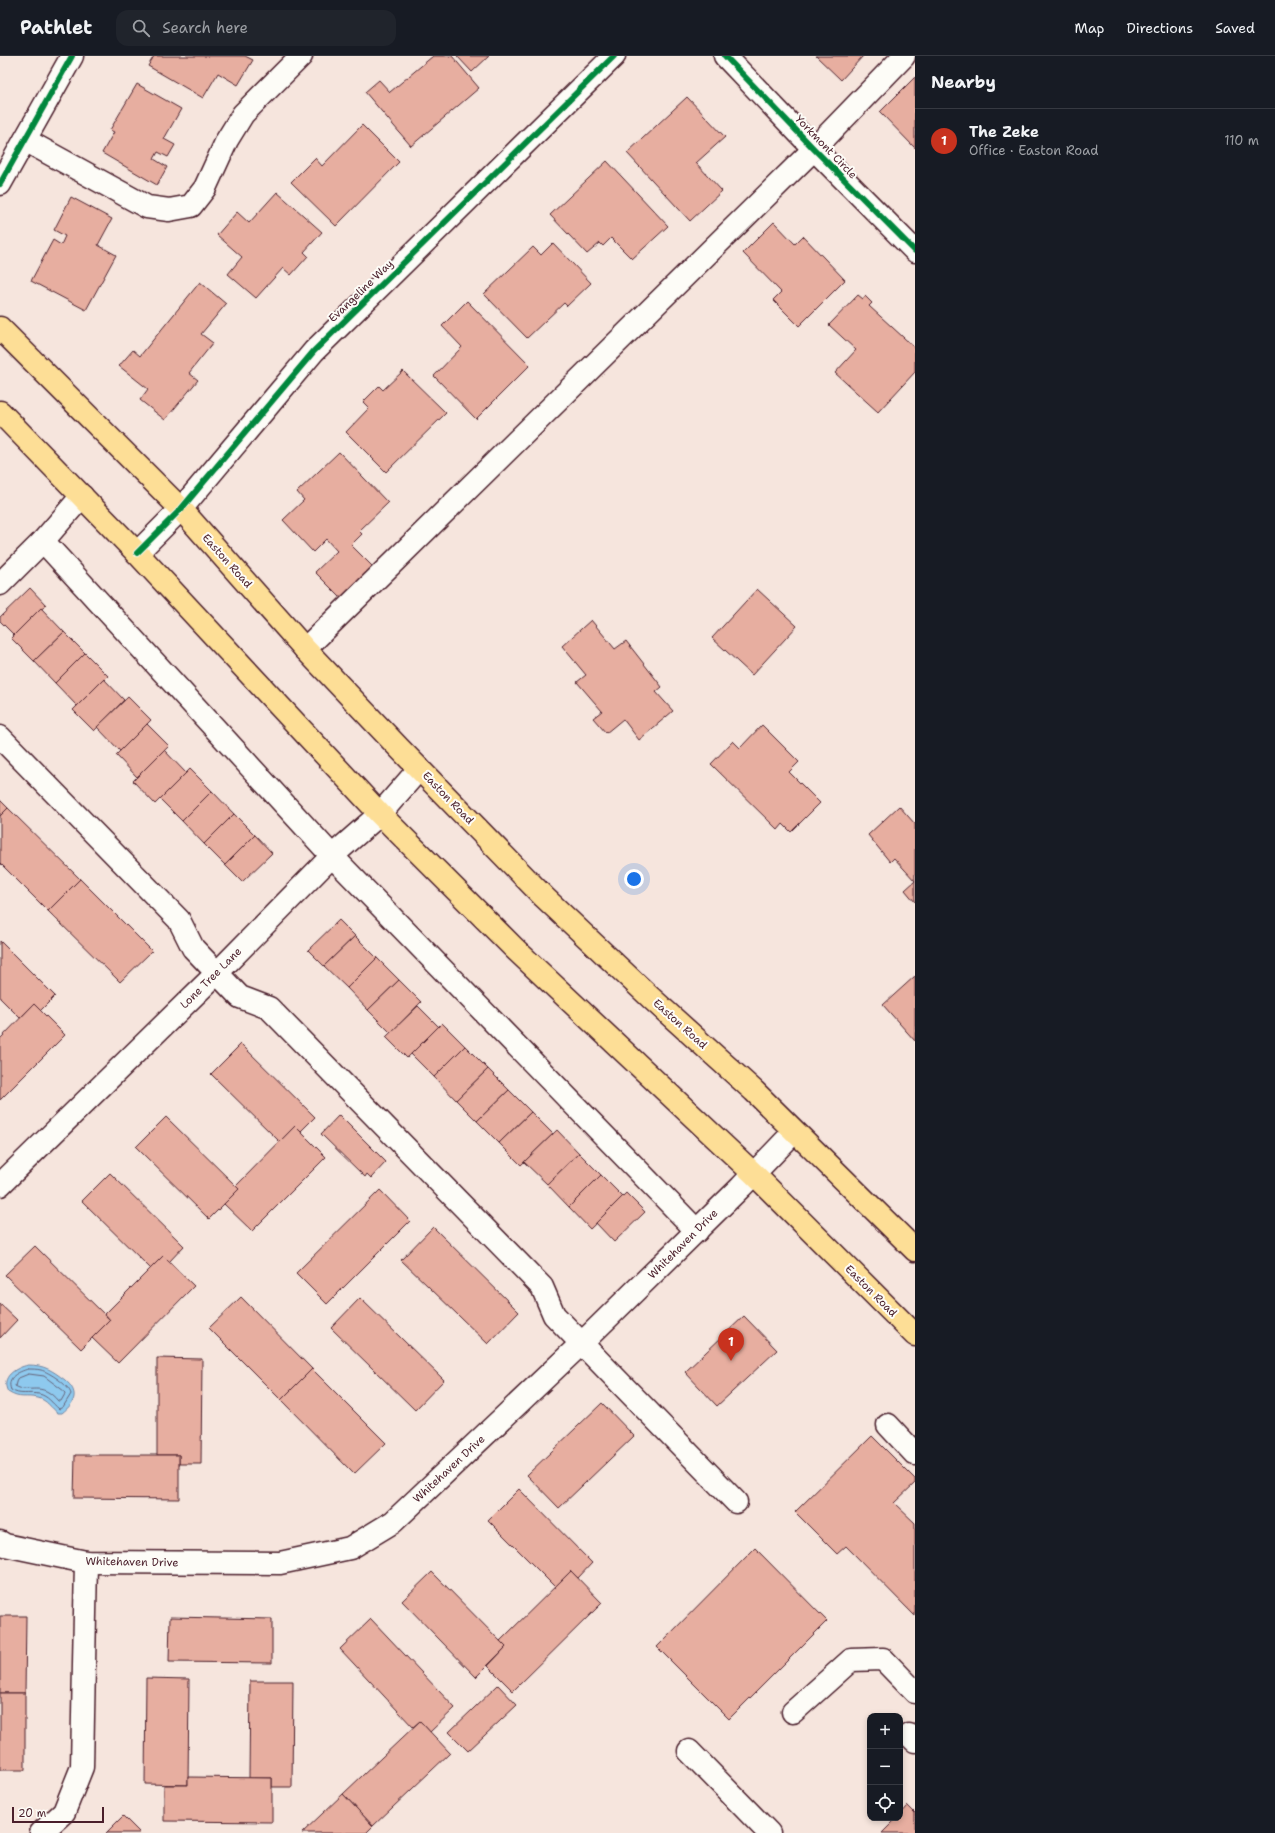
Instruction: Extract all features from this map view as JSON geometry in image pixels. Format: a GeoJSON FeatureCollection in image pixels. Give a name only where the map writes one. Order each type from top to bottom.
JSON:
{"type":"FeatureCollection","features":[{"type":"Feature","properties":{"kind":"main road","name":"Easton Road"},"geometry":{"type":"LineString","coordinates":[[0,328],[181,509],[305,649],[419,769],[544,896],[754,1092],[915,1250]]}},
{"type":"Feature","properties":{"kind":"main road","name":"Easton Road"},"geometry":{"type":"LineString","coordinates":[[0,412],[137,553],[380,814],[515,949],[754,1174],[915,1335]]}},
{"type":"Feature","properties":{"kind":"street"},"geometry":{"type":"LineString","coordinates":[[0,184],[72,56]]}},
{"type":"Feature","properties":{"kind":"street"},"geometry":{"type":"LineString","coordinates":[[25,140],[147,207],[169,210],[191,206],[205,188],[227,140],[243,114],[301,56]]}},
{"type":"Feature","properties":{"kind":"street","name":"Evangeline Way"},"geometry":{"type":"LineString","coordinates":[[137,553],[181,509],[314,351],[614,56]]}},
{"type":"Feature","properties":{"kind":"street","name":"Yorkmont Circle"},"geometry":{"type":"LineString","coordinates":[[725,56],[915,251]]}},
{"type":"Feature","properties":{"kind":"street"},"geometry":{"type":"LineString","coordinates":[[305,649],[814,149],[904,56]]}},
{"type":"Feature","properties":{"kind":"street"},"geometry":{"type":"LineString","coordinates":[[0,584],[43,541],[82,496]]}},
{"type":"Feature","properties":{"kind":"street"},"geometry":{"type":"LineString","coordinates":[[43,541],[332,856],[697,1230]]}},
{"type":"Feature","properties":{"kind":"street"},"geometry":{"type":"LineString","coordinates":[[0,737],[179,920],[193,948],[217,973],[240,996],[269,1008],[542,1287],[554,1315],[736,1502]]}},
{"type":"Feature","properties":{"kind":"street","name":"Lone Tree Lane"},"geometry":{"type":"LineString","coordinates":[[0,1185],[217,973],[332,856],[380,814],[419,769]]}},
{"type":"Feature","properties":{"kind":"street","name":"Whitehaven Drive"},"geometry":{"type":"LineString","coordinates":[[0,1542],[5,1545],[86,1562],[280,1562],[350,1548],[393,1522],[582,1343],[754,1174],[794,1132]]}},
{"type":"Feature","properties":{"kind":"street"},"geometry":{"type":"LineString","coordinates":[[888,1426],[915,1454]]}},
{"type":"Feature","properties":{"kind":"street"},"geometry":{"type":"LineString","coordinates":[[41,1833],[64,1812],[82,1767],[86,1562]]}},
{"type":"Feature","properties":{"kind":"street"},"geometry":{"type":"LineString","coordinates":[[793,1712],[850,1660],[883,1659],[915,1692]]}},
{"type":"Feature","properties":{"kind":"street"},"geometry":{"type":"LineString","coordinates":[[688,1751],[769,1833]]}},
{"type":"Feature","properties":{"kind":"water"},"geometry":{"type":"Polygon","coordinates":[[[28,1365],[48,1369],[60,1376],[69,1384],[74,1393],[74,1397],[67,1409],[62,1413],[58,1413],[41,1399],[34,1397],[20,1397],[8,1392],[6,1387],[7,1378],[18,1368],[28,1365]]]}},
{"type":"Feature","properties":{"kind":"building"},"geometry":{"type":"Polygon","coordinates":[[[154,56],[245,56],[253,60],[238,85],[218,73],[203,98],[148,66],[154,56]]]}},
{"type":"Feature","properties":{"kind":"building"},"geometry":{"type":"Polygon","coordinates":[[[433,56],[452,56],[479,88],[411,146],[365,92],[379,80],[390,92],[433,56]]]}},
{"type":"Feature","properties":{"kind":"building"},"geometry":{"type":"Polygon","coordinates":[[[457,56],[489,56],[472,72],[457,56]]]}},
{"type":"Feature","properties":{"kind":"building"},"geometry":{"type":"Polygon","coordinates":[[[816,56],[863,56],[841,80],[816,56]]]}},
{"type":"Feature","properties":{"kind":"building"},"geometry":{"type":"Polygon","coordinates":[[[915,77],[915,148],[880,112],[915,77]]]}},
{"type":"Feature","properties":{"kind":"building"},"geometry":{"type":"Polygon","coordinates":[[[137,84],[181,109],[164,139],[175,145],[168,157],[158,152],[154,159],[167,167],[157,185],[102,153],[114,132],[110,130],[137,84]]]}},
{"type":"Feature","properties":{"kind":"building"},"geometry":{"type":"Polygon","coordinates":[[[687,97],[725,137],[696,163],[722,191],[690,221],[627,153],[687,97]]]}},
{"type":"Feature","properties":{"kind":"building"},"geometry":{"type":"Polygon","coordinates":[[[362,125],[399,162],[336,226],[291,182],[315,158],[322,166],[362,125]]]}},
{"type":"Feature","properties":{"kind":"building"},"geometry":{"type":"Polygon","coordinates":[[[607,161],[668,226],[632,259],[611,238],[603,246],[600,243],[587,254],[550,215],[607,161]]]}},
{"type":"Feature","properties":{"kind":"building"},"geometry":{"type":"Polygon","coordinates":[[[277,192],[322,232],[304,252],[308,256],[291,275],[283,268],[256,298],[228,274],[242,257],[217,235],[237,212],[249,223],[277,192]]]}},
{"type":"Feature","properties":{"kind":"building"},"geometry":{"type":"Polygon","coordinates":[[[71,197],[112,219],[98,245],[116,255],[86,310],[31,281],[53,240],[61,245],[65,236],[54,230],[71,197]]]}},
{"type":"Feature","properties":{"kind":"building"},"geometry":{"type":"Polygon","coordinates":[[[774,222],[795,244],[803,236],[845,280],[799,326],[773,300],[781,292],[743,253],[774,222]]]}},
{"type":"Feature","properties":{"kind":"building"},"geometry":{"type":"Polygon","coordinates":[[[553,243],[591,283],[567,306],[564,303],[527,338],[484,294],[533,247],[541,255],[553,243]]]}},
{"type":"Feature","properties":{"kind":"building"},"geometry":{"type":"Polygon","coordinates":[[[200,282],[226,304],[201,334],[213,343],[189,373],[198,380],[165,420],[140,400],[148,389],[119,366],[133,350],[140,356],[200,282]]]}},
{"type":"Feature","properties":{"kind":"building"},"geometry":{"type":"Polygon","coordinates":[[[858,295],[863,299],[865,296],[872,303],[869,306],[915,348],[915,372],[878,412],[835,373],[856,350],[829,325],[858,295]]]}},
{"type":"Feature","properties":{"kind":"building"},"geometry":{"type":"Polygon","coordinates":[[[467,301],[530,365],[476,419],[434,376],[462,347],[442,326],[467,301]]]}},
{"type":"Feature","properties":{"kind":"building"},"geometry":{"type":"Polygon","coordinates":[[[403,371],[446,413],[386,472],[346,432],[369,408],[363,402],[379,386],[383,390],[403,371]]]}},
{"type":"Feature","properties":{"kind":"building"},"geometry":{"type":"Polygon","coordinates":[[[339,452],[388,503],[359,531],[362,534],[351,545],[373,567],[341,598],[315,572],[337,551],[326,539],[313,552],[283,520],[304,500],[297,492],[339,452]]]}},
{"type":"Feature","properties":{"kind":"building"},"geometry":{"type":"Polygon","coordinates":[[[30,588],[46,605],[14,635],[0,621],[0,617],[30,588]]]}},
{"type":"Feature","properties":{"kind":"building"},"geometry":{"type":"Polygon","coordinates":[[[757,589],[797,626],[752,675],[712,638],[757,589]]]}},
{"type":"Feature","properties":{"kind":"building"},"geometry":{"type":"Polygon","coordinates":[[[41,608],[64,632],[34,661],[11,638],[41,608]]]}},
{"type":"Feature","properties":{"kind":"building"},"geometry":{"type":"Polygon","coordinates":[[[591,620],[615,649],[626,641],[662,687],[656,692],[673,711],[639,740],[623,719],[606,733],[593,718],[602,711],[577,682],[586,675],[562,646],[591,620]]]}},
{"type":"Feature","properties":{"kind":"building"},"geometry":{"type":"Polygon","coordinates":[[[64,632],[85,653],[55,683],[34,661],[64,632]]]}},
{"type":"Feature","properties":{"kind":"building"},"geometry":{"type":"Polygon","coordinates":[[[85,653],[108,676],[77,706],[55,683],[85,653]]]}},
{"type":"Feature","properties":{"kind":"building"},"geometry":{"type":"Polygon","coordinates":[[[104,679],[124,700],[94,731],[73,710],[104,679]]]}},
{"type":"Feature","properties":{"kind":"building"},"geometry":{"type":"Polygon","coordinates":[[[128,697],[151,720],[120,751],[97,727],[128,697]]]}},
{"type":"Feature","properties":{"kind":"building"},"geometry":{"type":"Polygon","coordinates":[[[147,724],[169,746],[137,777],[116,755],[147,724]]]}},
{"type":"Feature","properties":{"kind":"building"},"geometry":{"type":"Polygon","coordinates":[[[762,725],[799,762],[789,772],[820,803],[791,832],[783,824],[778,830],[711,764],[733,741],[740,748],[762,725]]]}},
{"type":"Feature","properties":{"kind":"building"},"geometry":{"type":"Polygon","coordinates":[[[164,750],[186,773],[155,804],[133,781],[164,750]]]}},
{"type":"Feature","properties":{"kind":"building"},"geometry":{"type":"Polygon","coordinates":[[[190,769],[212,791],[182,821],[160,799],[190,769]]]}},
{"type":"Feature","properties":{"kind":"building"},"geometry":{"type":"Polygon","coordinates":[[[212,791],[234,814],[204,844],[182,821],[212,791]]]}},
{"type":"Feature","properties":{"kind":"building"},"geometry":{"type":"Polygon","coordinates":[[[0,800],[8,808],[0,816],[0,800]]]}},
{"type":"Feature","properties":{"kind":"building"},"geometry":{"type":"Polygon","coordinates":[[[899,806],[915,824],[915,881],[894,858],[890,862],[868,835],[899,806]]]}},
{"type":"Feature","properties":{"kind":"building"},"geometry":{"type":"Polygon","coordinates":[[[8,808],[80,879],[48,911],[0,863],[0,816],[8,808]]]}},
{"type":"Feature","properties":{"kind":"building"},"geometry":{"type":"Polygon","coordinates":[[[234,814],[255,835],[225,865],[204,844],[234,814]]]}},
{"type":"Feature","properties":{"kind":"building"},"geometry":{"type":"Polygon","coordinates":[[[255,835],[272,853],[242,882],[225,865],[255,835]]]}},
{"type":"Feature","properties":{"kind":"building"},"geometry":{"type":"Polygon","coordinates":[[[80,879],[152,951],[120,982],[48,911],[80,879]]]}},
{"type":"Feature","properties":{"kind":"building"},"geometry":{"type":"Polygon","coordinates":[[[915,881],[915,902],[905,890],[915,881]]]}},
{"type":"Feature","properties":{"kind":"building"},"geometry":{"type":"Polygon","coordinates":[[[339,920],[355,936],[324,966],[308,950],[339,920]]]}},
{"type":"Feature","properties":{"kind":"building"},"geometry":{"type":"Polygon","coordinates":[[[355,936],[377,958],[347,988],[324,966],[355,936]]]}},
{"type":"Feature","properties":{"kind":"building"},"geometry":{"type":"Polygon","coordinates":[[[0,941],[55,996],[40,1011],[34,1004],[20,1018],[0,998],[0,941]]]}},
{"type":"Feature","properties":{"kind":"building"},"geometry":{"type":"Polygon","coordinates":[[[377,958],[399,980],[368,1010],[347,988],[377,958]]]}},
{"type":"Feature","properties":{"kind":"building"},"geometry":{"type":"Polygon","coordinates":[[[915,976],[915,1041],[883,1005],[915,976]]]}},
{"type":"Feature","properties":{"kind":"building"},"geometry":{"type":"Polygon","coordinates":[[[399,980],[421,1002],[391,1033],[368,1010],[399,980]]]}},
{"type":"Feature","properties":{"kind":"building"},"geometry":{"type":"Polygon","coordinates":[[[34,1004],[65,1035],[0,1100],[0,1039],[34,1004]]]}},
{"type":"Feature","properties":{"kind":"building"},"geometry":{"type":"Polygon","coordinates":[[[418,1006],[439,1027],[407,1058],[386,1037],[418,1006]]]}},
{"type":"Feature","properties":{"kind":"building"},"geometry":{"type":"Polygon","coordinates":[[[442,1023],[465,1046],[434,1077],[411,1054],[442,1023]]]}},
{"type":"Feature","properties":{"kind":"building"},"geometry":{"type":"Polygon","coordinates":[[[241,1044],[315,1117],[300,1132],[295,1126],[280,1142],[211,1074],[241,1044]]]}},
{"type":"Feature","properties":{"kind":"building"},"geometry":{"type":"Polygon","coordinates":[[[465,1046],[488,1069],[456,1100],[434,1077],[465,1046]]]}},
{"type":"Feature","properties":{"kind":"building"},"geometry":{"type":"Polygon","coordinates":[[[488,1069],[509,1090],[477,1121],[456,1100],[488,1069]]]}},
{"type":"Feature","properties":{"kind":"building"},"geometry":{"type":"Polygon","coordinates":[[[509,1090],[531,1112],[499,1143],[477,1121],[509,1090]]]}},
{"type":"Feature","properties":{"kind":"building"},"geometry":{"type":"Polygon","coordinates":[[[531,1112],[553,1134],[521,1165],[499,1143],[531,1112]]]}},
{"type":"Feature","properties":{"kind":"building"},"geometry":{"type":"Polygon","coordinates":[[[339,1115],[386,1162],[371,1178],[367,1174],[365,1177],[321,1134],[339,1115]]]}},
{"type":"Feature","properties":{"kind":"building"},"geometry":{"type":"Polygon","coordinates":[[[166,1117],[239,1189],[209,1219],[136,1147],[166,1117]]]}},
{"type":"Feature","properties":{"kind":"building"},"geometry":{"type":"Polygon","coordinates":[[[295,1126],[326,1157],[252,1231],[224,1204],[239,1189],[236,1186],[295,1126]]]}},
{"type":"Feature","properties":{"kind":"building"},"geometry":{"type":"Polygon","coordinates":[[[557,1130],[579,1153],[547,1184],[524,1162],[557,1130]]]}},
{"type":"Feature","properties":{"kind":"building"},"geometry":{"type":"Polygon","coordinates":[[[579,1153],[601,1175],[569,1207],[547,1184],[579,1153]]]}},
{"type":"Feature","properties":{"kind":"building"},"geometry":{"type":"Polygon","coordinates":[[[110,1173],[184,1246],[169,1262],[163,1256],[151,1269],[82,1201],[110,1173]]]}},
{"type":"Feature","properties":{"kind":"building"},"geometry":{"type":"Polygon","coordinates":[[[601,1175],[623,1197],[590,1229],[569,1207],[601,1175]]]}},
{"type":"Feature","properties":{"kind":"building"},"geometry":{"type":"Polygon","coordinates":[[[380,1190],[410,1221],[327,1304],[296,1273],[380,1190]]]}},
{"type":"Feature","properties":{"kind":"building"},"geometry":{"type":"Polygon","coordinates":[[[626,1193],[645,1212],[614,1242],[596,1223],[626,1193]]]}},
{"type":"Feature","properties":{"kind":"building"},"geometry":{"type":"Polygon","coordinates":[[[433,1227],[519,1312],[488,1344],[401,1260],[433,1227]]]}},
{"type":"Feature","properties":{"kind":"building"},"geometry":{"type":"Polygon","coordinates":[[[35,1246],[110,1320],[81,1349],[5,1275],[35,1246]]]}},
{"type":"Feature","properties":{"kind":"building"},"geometry":{"type":"Polygon","coordinates":[[[163,1256],[194,1286],[118,1363],[92,1338],[110,1320],[105,1314],[163,1256]]]}},
{"type":"Feature","properties":{"kind":"building"},"geometry":{"type":"Polygon","coordinates":[[[241,1297],[312,1369],[281,1400],[209,1328],[241,1297]]]}},
{"type":"Feature","properties":{"kind":"building"},"geometry":{"type":"Polygon","coordinates":[[[360,1298],[444,1380],[415,1410],[331,1328],[360,1298]]]}},
{"type":"Feature","properties":{"kind":"building"},"geometry":{"type":"Polygon","coordinates":[[[0,1304],[17,1320],[0,1338],[0,1304]]]}},
{"type":"Feature","properties":{"kind":"building"},"geometry":{"type":"Polygon","coordinates":[[[744,1316],[777,1350],[717,1406],[685,1372],[744,1316]]]}},
{"type":"Feature","properties":{"kind":"building"},"geometry":{"type":"Polygon","coordinates":[[[157,1358],[202,1359],[201,1464],[179,1464],[179,1455],[157,1455],[157,1358]]]}},
{"type":"Feature","properties":{"kind":"building"},"geometry":{"type":"Polygon","coordinates":[[[312,1369],[386,1443],[354,1474],[281,1400],[312,1369]]]}},
{"type":"Feature","properties":{"kind":"building"},"geometry":{"type":"Polygon","coordinates":[[[602,1403],[634,1436],[559,1508],[527,1475],[602,1403]]]}},
{"type":"Feature","properties":{"kind":"building"},"geometry":{"type":"Polygon","coordinates":[[[872,1436],[915,1479],[915,1483],[894,1503],[915,1523],[915,1616],[846,1546],[837,1554],[795,1512],[872,1436]]]}},
{"type":"Feature","properties":{"kind":"building"},"geometry":{"type":"Polygon","coordinates":[[[75,1455],[179,1455],[179,1499],[74,1498],[75,1455]]]}},
{"type":"Feature","properties":{"kind":"building"},"geometry":{"type":"Polygon","coordinates":[[[519,1489],[592,1563],[578,1578],[571,1571],[555,1587],[488,1520],[519,1489]]]}},
{"type":"Feature","properties":{"kind":"building"},"geometry":{"type":"Polygon","coordinates":[[[755,1548],[827,1621],[729,1719],[657,1647],[755,1548]]]}},
{"type":"Feature","properties":{"kind":"building"},"geometry":{"type":"Polygon","coordinates":[[[571,1571],[602,1603],[513,1691],[488,1666],[506,1647],[500,1641],[571,1571]]]}},
{"type":"Feature","properties":{"kind":"building"},"geometry":{"type":"Polygon","coordinates":[[[432,1572],[506,1647],[476,1677],[402,1601],[432,1572]]]}},
{"type":"Feature","properties":{"kind":"building"},"geometry":{"type":"Polygon","coordinates":[[[0,1616],[26,1616],[25,1693],[0,1693],[0,1616]]]}},
{"type":"Feature","properties":{"kind":"building"},"geometry":{"type":"Polygon","coordinates":[[[170,1617],[272,1619],[272,1663],[169,1662],[170,1617]]]}},
{"type":"Feature","properties":{"kind":"building"},"geometry":{"type":"Polygon","coordinates":[[[371,1619],[455,1708],[430,1732],[420,1721],[413,1727],[340,1649],[371,1619]]]}},
{"type":"Feature","properties":{"kind":"building"},"geometry":{"type":"Polygon","coordinates":[[[146,1678],[189,1679],[188,1785],[145,1784],[146,1678]]]}},
{"type":"Feature","properties":{"kind":"building"},"geometry":{"type":"Polygon","coordinates":[[[250,1681],[293,1681],[292,1787],[272,1787],[272,1778],[249,1778],[250,1681]]]}},
{"type":"Feature","properties":{"kind":"building"},"geometry":{"type":"Polygon","coordinates":[[[498,1685],[517,1705],[468,1751],[449,1732],[498,1685]]]}},
{"type":"Feature","properties":{"kind":"building"},"geometry":{"type":"Polygon","coordinates":[[[0,1693],[25,1693],[25,1770],[0,1770],[0,1693]]]}},
{"type":"Feature","properties":{"kind":"building"},"geometry":{"type":"Polygon","coordinates":[[[420,1721],[450,1753],[373,1826],[343,1794],[420,1721]]]}},
{"type":"Feature","properties":{"kind":"building"},"geometry":{"type":"Polygon","coordinates":[[[188,1777],[272,1778],[272,1822],[164,1821],[164,1785],[188,1785],[188,1777]]]}},
{"type":"Feature","properties":{"kind":"building"},"geometry":{"type":"Polygon","coordinates":[[[343,1794],[373,1826],[366,1833],[302,1833],[343,1794]]]}},
{"type":"Feature","properties":{"kind":"building"},"geometry":{"type":"Polygon","coordinates":[[[908,1806],[915,1813],[915,1833],[882,1833],[894,1821],[903,1821],[903,1812],[908,1806]]]}},
{"type":"Feature","properties":{"kind":"building"},"geometry":{"type":"Polygon","coordinates":[[[123,1816],[140,1833],[106,1833],[123,1816]]]}},
{"type":"Feature","properties":{"kind":"cycle path"},"geometry":{"type":"LineString","coordinates":[[0,184],[72,56]]}},
{"type":"Feature","properties":{"kind":"cycle path"},"geometry":{"type":"LineString","coordinates":[[137,553],[181,509],[314,351],[614,56]]}},
{"type":"Feature","properties":{"kind":"cycle path"},"geometry":{"type":"LineString","coordinates":[[725,56],[915,251]]}},
{"type":"Feature","properties":{"kind":"place","name":"The Zeke"},"geometry":{"type":"Point","coordinates":[731,1361]}}]}
